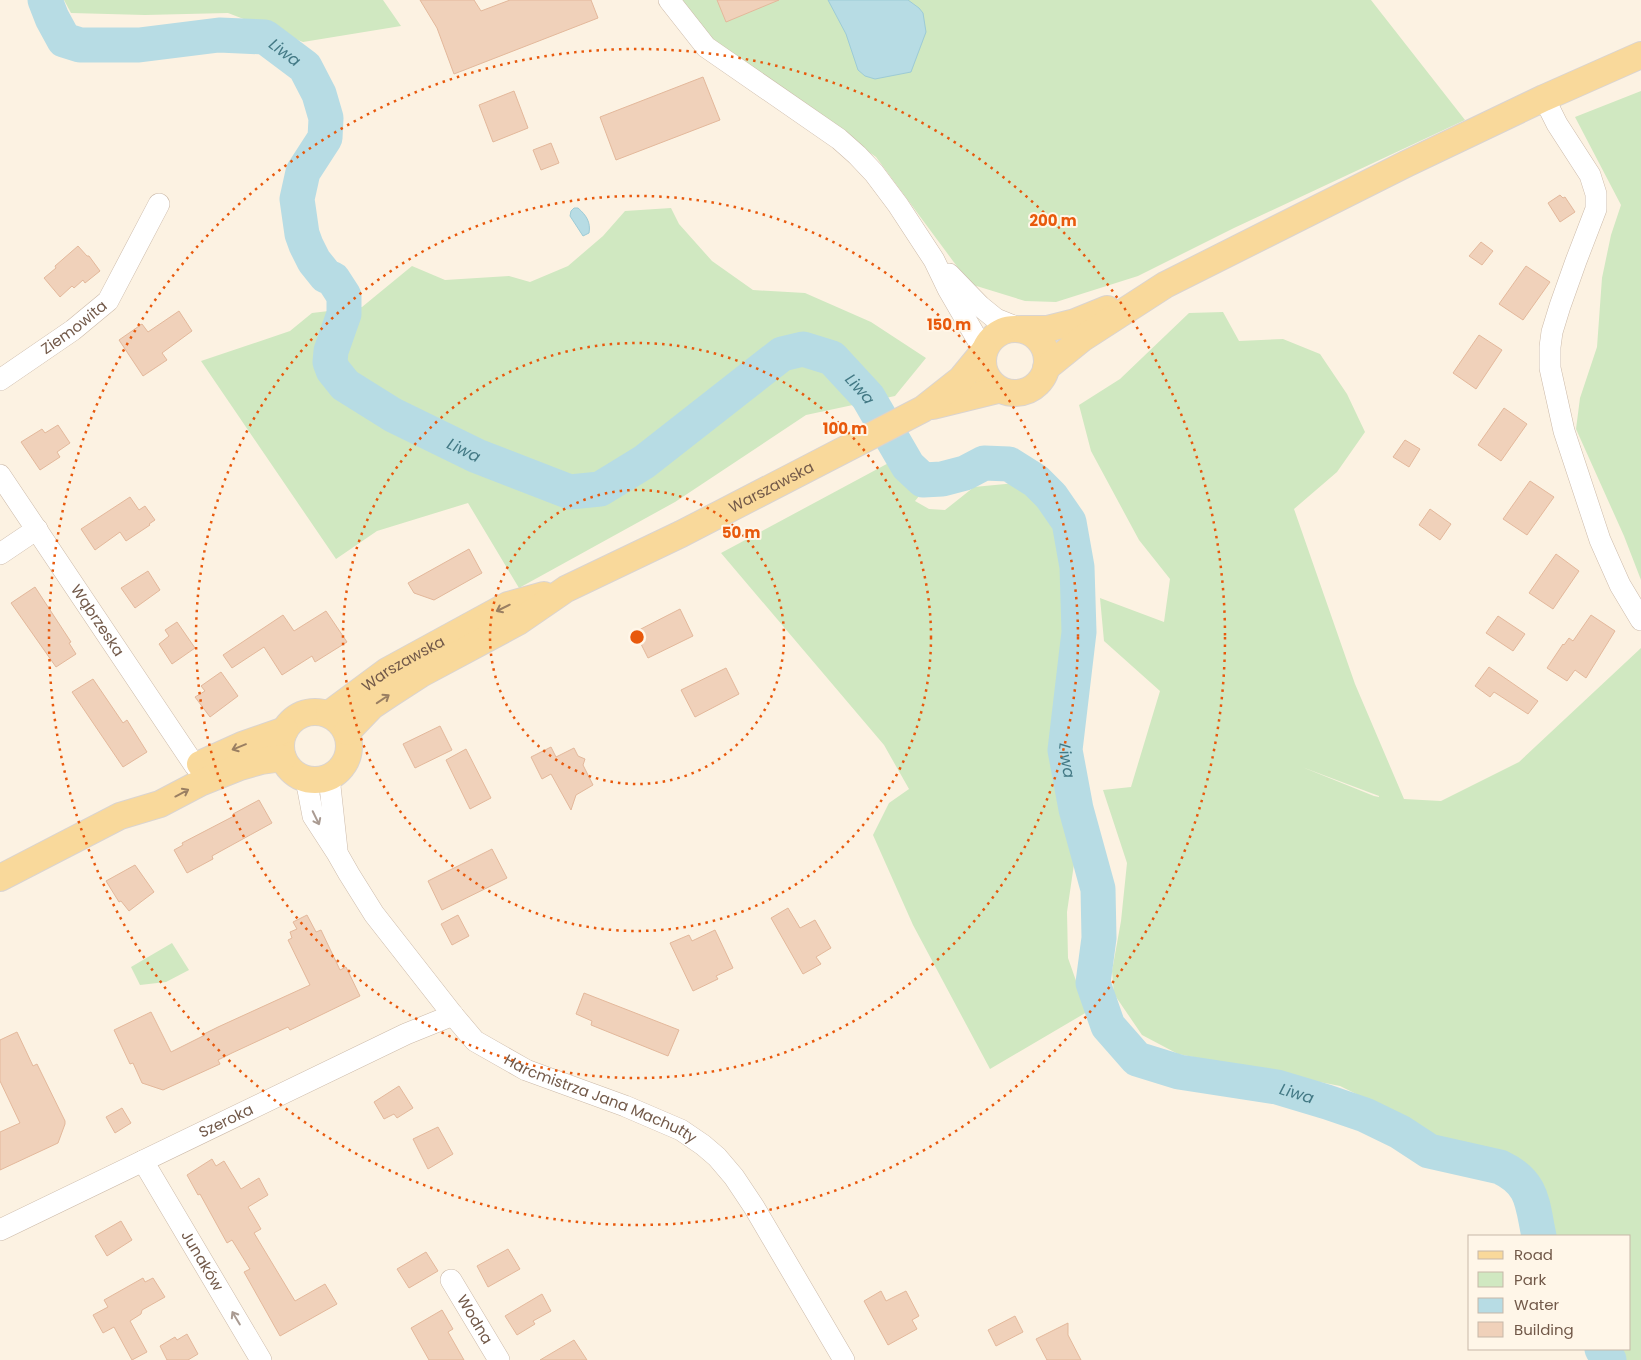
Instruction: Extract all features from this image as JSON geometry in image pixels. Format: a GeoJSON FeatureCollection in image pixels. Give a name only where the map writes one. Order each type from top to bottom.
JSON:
{"type":"FeatureCollection","features":[{"type":"Feature","properties":{"kind":"main road"},"geometry":{"type":"LineString","coordinates":[[923,409],[961,379],[984,351],[989,341],[998,333],[1009,329],[1047,330],[1075,322],[1166,285],[1344,194],[1544,98],[1641,55]]}},
{"type":"Feature","properties":{"kind":"main road"},"geometry":{"type":"LineString","coordinates":[[1046,368],[1083,338],[1166,285]]}},
{"type":"Feature","properties":{"kind":"main road"},"geometry":{"type":"LineString","coordinates":[[984,351],[982,362],[984,373],[990,383],[998,390],[1020,394],[1030,390],[1044,376],[1047,357],[1044,347],[1034,336],[1020,329]]}},
{"type":"Feature","properties":{"kind":"main road"},"geometry":{"type":"LineString","coordinates":[[923,409],[998,390]]}},
{"type":"Feature","properties":{"kind":"main road","name":"Warszawska"},"geometry":{"type":"LineString","coordinates":[[347,732],[372,706],[390,694],[421,674],[518,622],[566,589],[681,534],[923,409]]}},
{"type":"Feature","properties":{"kind":"main road","name":"Warszawska"},"geometry":{"type":"LineString","coordinates":[[329,714],[387,671],[508,606],[566,589]]}},
{"type":"Feature","properties":{"kind":"main road"},"geometry":{"type":"LineString","coordinates":[[317,711],[329,714],[340,721],[347,732],[350,745],[348,758],[341,770],[317,778],[296,774],[288,767],[283,758],[281,748],[285,730],[294,719],[304,713],[317,711]]}},
{"type":"Feature","properties":{"kind":"main road"},"geometry":{"type":"LineString","coordinates":[[120,816],[152,789],[195,766],[242,745],[285,730]]}},
{"type":"Feature","properties":{"kind":"main road"},"geometry":{"type":"LineString","coordinates":[[0,878],[120,816],[160,804],[240,766],[283,758]]}},
{"type":"Feature","properties":{"kind":"street"},"geometry":{"type":"LineString","coordinates":[[669,0],[706,47],[858,154],[890,194],[934,260],[948,289],[984,351]]}},
{"type":"Feature","properties":{"kind":"street"},"geometry":{"type":"LineString","coordinates":[[1544,98],[1590,175],[1596,194],[1596,209],[1572,270],[1552,332],[1550,368],[1564,431],[1600,540],[1620,586],[1641,620]]}},
{"type":"Feature","properties":{"kind":"street","name":"Ziemowita"},"geometry":{"type":"LineString","coordinates":[[0,380],[73,330],[108,301],[159,204]]}},
{"type":"Feature","properties":{"kind":"street"},"geometry":{"type":"LineString","coordinates":[[934,260],[980,306],[996,318],[1020,329]]}},
{"type":"Feature","properties":{"kind":"street","name":"Wąbrzeska"},"geometry":{"type":"LineString","coordinates":[[0,475],[195,766]]}},
{"type":"Feature","properties":{"kind":"street"},"geometry":{"type":"LineString","coordinates":[[0,554],[37,529]]}},
{"type":"Feature","properties":{"kind":"street","name":"Harcmistrza Jana Machutty"},"geometry":{"type":"LineString","coordinates":[[317,778],[313,816],[338,852],[349,874],[374,914],[475,1041],[526,1070],[625,1106],[681,1130],[710,1151],[734,1177],[754,1207],[844,1360]]}},
{"type":"Feature","properties":{"kind":"street","name":"Szeroka"},"geometry":{"type":"LineString","coordinates":[[0,1230],[406,1034],[453,1015]]}},
{"type":"Feature","properties":{"kind":"street","name":"Junaków"},"geometry":{"type":"LineString","coordinates":[[143,1161],[261,1360]]}},
{"type":"Feature","properties":{"kind":"street","name":"Wodna"},"geometry":{"type":"LineString","coordinates":[[451,1280],[499,1360]]}},
{"type":"Feature","properties":{"kind":"green space"},"geometry":{"type":"Polygon","coordinates":[[[64,0],[383,0],[401,26],[303,42],[228,13],[145,15],[71,13],[64,0]]]}},
{"type":"Feature","properties":{"kind":"green space"},"geometry":{"type":"Polygon","coordinates":[[[678,0],[1371,0],[1465,120],[1234,228],[1138,276],[1056,302],[1025,301],[970,284],[876,157],[717,45],[678,0]]]}},
{"type":"Feature","properties":{"kind":"green space"},"geometry":{"type":"Polygon","coordinates":[[[1641,91],[1641,580],[1624,536],[1576,429],[1580,398],[1597,347],[1602,278],[1611,235],[1621,205],[1575,117],[1641,91]]]}},
{"type":"Feature","properties":{"kind":"green space"},"geometry":{"type":"Polygon","coordinates":[[[671,208],[679,224],[712,261],[753,290],[805,293],[871,322],[926,358],[895,396],[806,415],[675,502],[519,588],[468,503],[377,531],[336,559],[201,361],[290,331],[312,313],[362,307],[412,266],[445,280],[509,276],[530,282],[568,266],[603,236],[625,211],[671,208]]]}},
{"type":"Feature","properties":{"kind":"green space"},"geometry":{"type":"Polygon","coordinates":[[[1223,312],[1239,341],[1283,339],[1320,354],[1347,394],[1365,432],[1337,472],[1294,509],[1355,684],[1404,799],[1441,801],[1519,762],[1641,648],[1641,1360],[1616,1360],[1611,1350],[1631,1350],[1631,1235],[1555,1235],[1540,1192],[1487,1151],[1441,1143],[1407,1119],[1340,1086],[1178,1054],[1142,1035],[1114,994],[1112,971],[1121,921],[1127,863],[1103,790],[1131,787],[1160,691],[1104,641],[1100,598],[1164,622],[1170,579],[1139,540],[1091,451],[1079,405],[1120,379],[1189,313],[1223,312]],[[1302,767],[1374,796],[1379,796],[1302,767]]]}},
{"type":"Feature","properties":{"kind":"green space"},"geometry":{"type":"Polygon","coordinates":[[[896,459],[914,484],[924,490],[915,501],[929,509],[945,510],[974,487],[1016,483],[1058,522],[1071,585],[1063,712],[1053,746],[1059,792],[1074,864],[1067,912],[1068,958],[1087,1012],[990,1069],[913,925],[873,835],[889,803],[909,789],[884,745],[721,553],[896,459]]]}},
{"type":"Feature","properties":{"kind":"green space"},"geometry":{"type":"Polygon","coordinates":[[[172,943],[189,970],[166,982],[140,985],[131,967],[172,943]]]}},
{"type":"Feature","properties":{"kind":"water"},"geometry":{"type":"Polygon","coordinates":[[[828,0],[908,0],[919,8],[923,13],[926,32],[911,72],[875,79],[865,76],[858,70],[846,34],[828,0]]]}},
{"type":"Feature","properties":{"kind":"water"},"geometry":{"type":"Polygon","coordinates":[[[574,208],[578,208],[589,222],[589,233],[583,236],[570,216],[574,208]]]}},
{"type":"Feature","properties":{"kind":"building"},"geometry":{"type":"Polygon","coordinates":[[[420,0],[474,0],[481,11],[510,0],[591,0],[598,18],[454,74],[437,28],[420,0]]]}},
{"type":"Feature","properties":{"kind":"building"},"geometry":{"type":"Polygon","coordinates":[[[717,0],[779,0],[726,22],[717,0]]]}},
{"type":"Feature","properties":{"kind":"building"},"geometry":{"type":"Polygon","coordinates":[[[703,77],[720,120],[616,160],[600,117],[703,77]]]}},
{"type":"Feature","properties":{"kind":"building"},"geometry":{"type":"Polygon","coordinates":[[[514,91],[528,128],[493,142],[479,105],[514,91]]]}},
{"type":"Feature","properties":{"kind":"building"},"geometry":{"type":"Polygon","coordinates":[[[551,143],[559,163],[541,170],[533,150],[551,143]]]}},
{"type":"Feature","properties":{"kind":"building"},"geometry":{"type":"Polygon","coordinates":[[[1560,195],[1563,198],[1565,197],[1575,212],[1560,222],[1548,203],[1560,195]]]}},
{"type":"Feature","properties":{"kind":"building"},"geometry":{"type":"Polygon","coordinates":[[[1481,242],[1493,251],[1482,265],[1469,256],[1481,242]]]}},
{"type":"Feature","properties":{"kind":"building"},"geometry":{"type":"Polygon","coordinates":[[[78,246],[89,256],[100,271],[85,283],[83,280],[74,288],[72,286],[60,297],[44,278],[78,246]]]}},
{"type":"Feature","properties":{"kind":"building"},"geometry":{"type":"Polygon","coordinates":[[[1526,266],[1550,282],[1523,320],[1499,304],[1526,266]]]}},
{"type":"Feature","properties":{"kind":"building"},"geometry":{"type":"Polygon","coordinates":[[[179,311],[192,331],[162,353],[167,360],[143,376],[119,340],[142,324],[148,332],[179,311]]]}},
{"type":"Feature","properties":{"kind":"building"},"geometry":{"type":"Polygon","coordinates":[[[1479,335],[1502,350],[1476,389],[1453,373],[1479,335]]]}},
{"type":"Feature","properties":{"kind":"building"},"geometry":{"type":"Polygon","coordinates":[[[1504,408],[1527,424],[1501,461],[1478,445],[1504,408]]]}},
{"type":"Feature","properties":{"kind":"building"},"geometry":{"type":"Polygon","coordinates":[[[58,425],[70,443],[57,452],[60,457],[40,470],[21,442],[42,429],[45,433],[58,425]]]}},
{"type":"Feature","properties":{"kind":"building"},"geometry":{"type":"Polygon","coordinates":[[[1405,440],[1420,449],[1409,467],[1393,457],[1405,440]]]}},
{"type":"Feature","properties":{"kind":"building"},"geometry":{"type":"Polygon","coordinates":[[[1530,481],[1554,497],[1527,535],[1503,519],[1530,481]]]}},
{"type":"Feature","properties":{"kind":"building"},"geometry":{"type":"Polygon","coordinates":[[[130,497],[139,510],[145,506],[155,520],[126,541],[120,532],[95,550],[81,529],[130,497]]]}},
{"type":"Feature","properties":{"kind":"building"},"geometry":{"type":"Polygon","coordinates":[[[1430,509],[1451,524],[1440,540],[1419,525],[1430,509]]]}},
{"type":"Feature","properties":{"kind":"building"},"geometry":{"type":"Polygon","coordinates":[[[469,549],[482,573],[434,600],[414,593],[408,583],[469,549]]]}},
{"type":"Feature","properties":{"kind":"building"},"geometry":{"type":"Polygon","coordinates":[[[1556,554],[1579,571],[1553,609],[1529,593],[1556,554]]]}},
{"type":"Feature","properties":{"kind":"building"},"geometry":{"type":"Polygon","coordinates":[[[148,571],[160,590],[135,608],[121,588],[148,571]]]}},
{"type":"Feature","properties":{"kind":"building"},"geometry":{"type":"Polygon","coordinates":[[[35,587],[71,642],[69,643],[76,654],[56,667],[11,603],[35,587]]]}},
{"type":"Feature","properties":{"kind":"building"},"geometry":{"type":"Polygon","coordinates":[[[680,609],[693,636],[648,658],[635,632],[680,609]]]}},
{"type":"Feature","properties":{"kind":"building"},"geometry":{"type":"Polygon","coordinates":[[[326,611],[347,642],[315,662],[312,656],[282,675],[264,647],[232,668],[223,655],[283,615],[294,631],[326,611]]]}},
{"type":"Feature","properties":{"kind":"building"},"geometry":{"type":"Polygon","coordinates":[[[1591,615],[1615,631],[1586,678],[1575,670],[1567,681],[1547,668],[1563,644],[1569,638],[1573,641],[1591,615]]]}},
{"type":"Feature","properties":{"kind":"building"},"geometry":{"type":"Polygon","coordinates":[[[1498,616],[1525,634],[1513,651],[1486,633],[1498,616]]]}},
{"type":"Feature","properties":{"kind":"building"},"geometry":{"type":"Polygon","coordinates":[[[177,622],[195,648],[172,664],[159,644],[169,636],[165,630],[177,622]]]}},
{"type":"Feature","properties":{"kind":"building"},"geometry":{"type":"Polygon","coordinates":[[[1489,667],[1538,701],[1528,714],[1494,692],[1490,697],[1475,686],[1489,667]]]}},
{"type":"Feature","properties":{"kind":"building"},"geometry":{"type":"Polygon","coordinates":[[[726,668],[739,694],[695,717],[681,690],[726,668]]]}},
{"type":"Feature","properties":{"kind":"building"},"geometry":{"type":"Polygon","coordinates":[[[221,672],[238,696],[210,717],[195,697],[205,691],[201,686],[221,672]]]}},
{"type":"Feature","properties":{"kind":"building"},"geometry":{"type":"Polygon","coordinates":[[[93,679],[123,723],[127,720],[147,752],[123,767],[72,692],[93,679]]]}},
{"type":"Feature","properties":{"kind":"building"},"geometry":{"type":"Polygon","coordinates":[[[440,726],[452,750],[415,768],[403,744],[440,726]]]}},
{"type":"Feature","properties":{"kind":"building"},"geometry":{"type":"Polygon","coordinates":[[[551,747],[556,757],[574,748],[578,756],[585,759],[583,765],[593,785],[576,795],[571,810],[551,774],[542,779],[531,757],[551,747]]]}},
{"type":"Feature","properties":{"kind":"building"},"geometry":{"type":"Polygon","coordinates":[[[466,749],[491,798],[470,809],[446,760],[466,749]]]}},
{"type":"Feature","properties":{"kind":"building"},"geometry":{"type":"Polygon","coordinates":[[[259,800],[272,823],[212,856],[213,859],[187,873],[174,850],[183,845],[182,843],[234,816],[233,814],[259,800]]]}},
{"type":"Feature","properties":{"kind":"building"},"geometry":{"type":"Polygon","coordinates":[[[492,849],[507,878],[442,910],[428,881],[492,849]]]}},
{"type":"Feature","properties":{"kind":"building"},"geometry":{"type":"Polygon","coordinates":[[[135,865],[154,892],[129,911],[121,901],[119,902],[106,881],[135,865]]]}},
{"type":"Feature","properties":{"kind":"building"},"geometry":{"type":"Polygon","coordinates":[[[788,908],[800,928],[815,920],[831,948],[816,957],[821,964],[803,974],[771,918],[788,908]]]}},
{"type":"Feature","properties":{"kind":"building"},"geometry":{"type":"Polygon","coordinates":[[[307,915],[316,932],[321,930],[340,970],[346,967],[360,996],[290,1030],[288,1027],[232,1053],[218,1060],[220,1064],[163,1090],[142,1083],[133,1063],[130,1064],[114,1030],[151,1012],[171,1052],[218,1027],[310,985],[288,940],[292,938],[290,932],[297,929],[293,922],[307,915]]]}},
{"type":"Feature","properties":{"kind":"building"},"geometry":{"type":"Polygon","coordinates":[[[458,915],[469,936],[452,945],[441,924],[458,915]]]}},
{"type":"Feature","properties":{"kind":"building"},"geometry":{"type":"Polygon","coordinates":[[[715,930],[733,968],[716,976],[718,979],[693,991],[670,943],[689,935],[692,941],[715,930]]]}},
{"type":"Feature","properties":{"kind":"building"},"geometry":{"type":"Polygon","coordinates":[[[584,993],[679,1030],[668,1056],[591,1025],[592,1021],[576,1014],[584,993]]]}},
{"type":"Feature","properties":{"kind":"building"},"geometry":{"type":"Polygon","coordinates":[[[17,1032],[33,1066],[37,1064],[65,1124],[58,1143],[0,1170],[0,1132],[20,1123],[0,1081],[0,1040],[17,1032]]]}},
{"type":"Feature","properties":{"kind":"building"},"geometry":{"type":"Polygon","coordinates":[[[399,1086],[413,1108],[397,1118],[394,1114],[384,1119],[374,1102],[399,1086]]]}},
{"type":"Feature","properties":{"kind":"building"},"geometry":{"type":"Polygon","coordinates":[[[122,1108],[131,1123],[115,1133],[106,1117],[122,1108]]]}},
{"type":"Feature","properties":{"kind":"building"},"geometry":{"type":"Polygon","coordinates":[[[438,1127],[453,1154],[428,1169],[413,1139],[438,1127]]]}},
{"type":"Feature","properties":{"kind":"building"},"geometry":{"type":"Polygon","coordinates":[[[212,1159],[216,1166],[224,1161],[241,1189],[259,1178],[268,1195],[248,1207],[261,1229],[254,1233],[295,1301],[325,1284],[337,1304],[280,1336],[244,1272],[250,1269],[232,1240],[227,1243],[200,1194],[198,1195],[187,1175],[212,1159]]]}},
{"type":"Feature","properties":{"kind":"building"},"geometry":{"type":"Polygon","coordinates":[[[121,1221],[132,1240],[107,1256],[95,1236],[121,1221]]]}},
{"type":"Feature","properties":{"kind":"building"},"geometry":{"type":"Polygon","coordinates":[[[508,1249],[520,1269],[488,1287],[477,1266],[508,1249]]]}},
{"type":"Feature","properties":{"kind":"building"},"geometry":{"type":"Polygon","coordinates":[[[426,1252],[438,1271],[409,1288],[397,1269],[426,1252]]]}},
{"type":"Feature","properties":{"kind":"building"},"geometry":{"type":"Polygon","coordinates":[[[143,1278],[145,1282],[153,1278],[165,1297],[142,1310],[141,1314],[130,1321],[147,1352],[132,1360],[114,1327],[103,1333],[93,1315],[108,1307],[104,1300],[143,1278]]]}},
{"type":"Feature","properties":{"kind":"building"},"geometry":{"type":"Polygon","coordinates":[[[881,1291],[886,1301],[906,1291],[919,1316],[912,1320],[917,1329],[888,1345],[864,1301],[881,1291]]]}},
{"type":"Feature","properties":{"kind":"building"},"geometry":{"type":"Polygon","coordinates":[[[542,1294],[551,1311],[533,1321],[535,1324],[517,1335],[505,1316],[542,1294]]]}},
{"type":"Feature","properties":{"kind":"building"},"geometry":{"type":"Polygon","coordinates":[[[442,1310],[453,1329],[448,1332],[464,1360],[429,1360],[411,1328],[442,1310]]]}},
{"type":"Feature","properties":{"kind":"building"},"geometry":{"type":"Polygon","coordinates":[[[1015,1316],[1023,1332],[996,1346],[988,1330],[1015,1316]]]}},
{"type":"Feature","properties":{"kind":"building"},"geometry":{"type":"Polygon","coordinates":[[[1068,1323],[1068,1335],[1081,1360],[1047,1360],[1036,1339],[1068,1323]]]}},
{"type":"Feature","properties":{"kind":"building"},"geometry":{"type":"Polygon","coordinates":[[[187,1334],[198,1354],[188,1360],[167,1360],[160,1346],[175,1337],[177,1340],[187,1334]]]}},
{"type":"Feature","properties":{"kind":"building"},"geometry":{"type":"Polygon","coordinates":[[[574,1340],[587,1360],[540,1360],[574,1340]]]}},
{"type":"Feature","properties":{"kind":"waterway","name":"Liwa"},"geometry":{"type":"LineString","coordinates":[[45,0],[64,40],[80,45],[139,45],[219,35],[265,37],[305,67],[319,94],[326,118],[325,138],[303,172],[297,199],[302,234],[306,245],[314,261],[326,276],[333,279],[344,296],[344,314],[331,351],[330,362],[333,370],[345,385],[393,415],[477,456],[570,492],[600,489],[644,462],[782,354],[803,349],[832,358],[868,397],[908,466],[923,480],[942,479],[965,473],[984,463],[1009,464],[1036,481],[1051,496],[1069,522],[1077,567],[1079,632],[1065,750],[1076,809],[1098,889],[1099,938],[1093,983],[1108,1026],[1137,1059],[1179,1072],[1277,1087],[1365,1115],[1400,1132],[1429,1151],[1500,1167],[1511,1173],[1525,1187],[1533,1204],[1539,1235]]}},
{"type":"Feature","properties":{"kind":"waterway","name":"Liwa"},"geometry":{"type":"LineString","coordinates":[[1603,1350],[1609,1360]]}}]}
